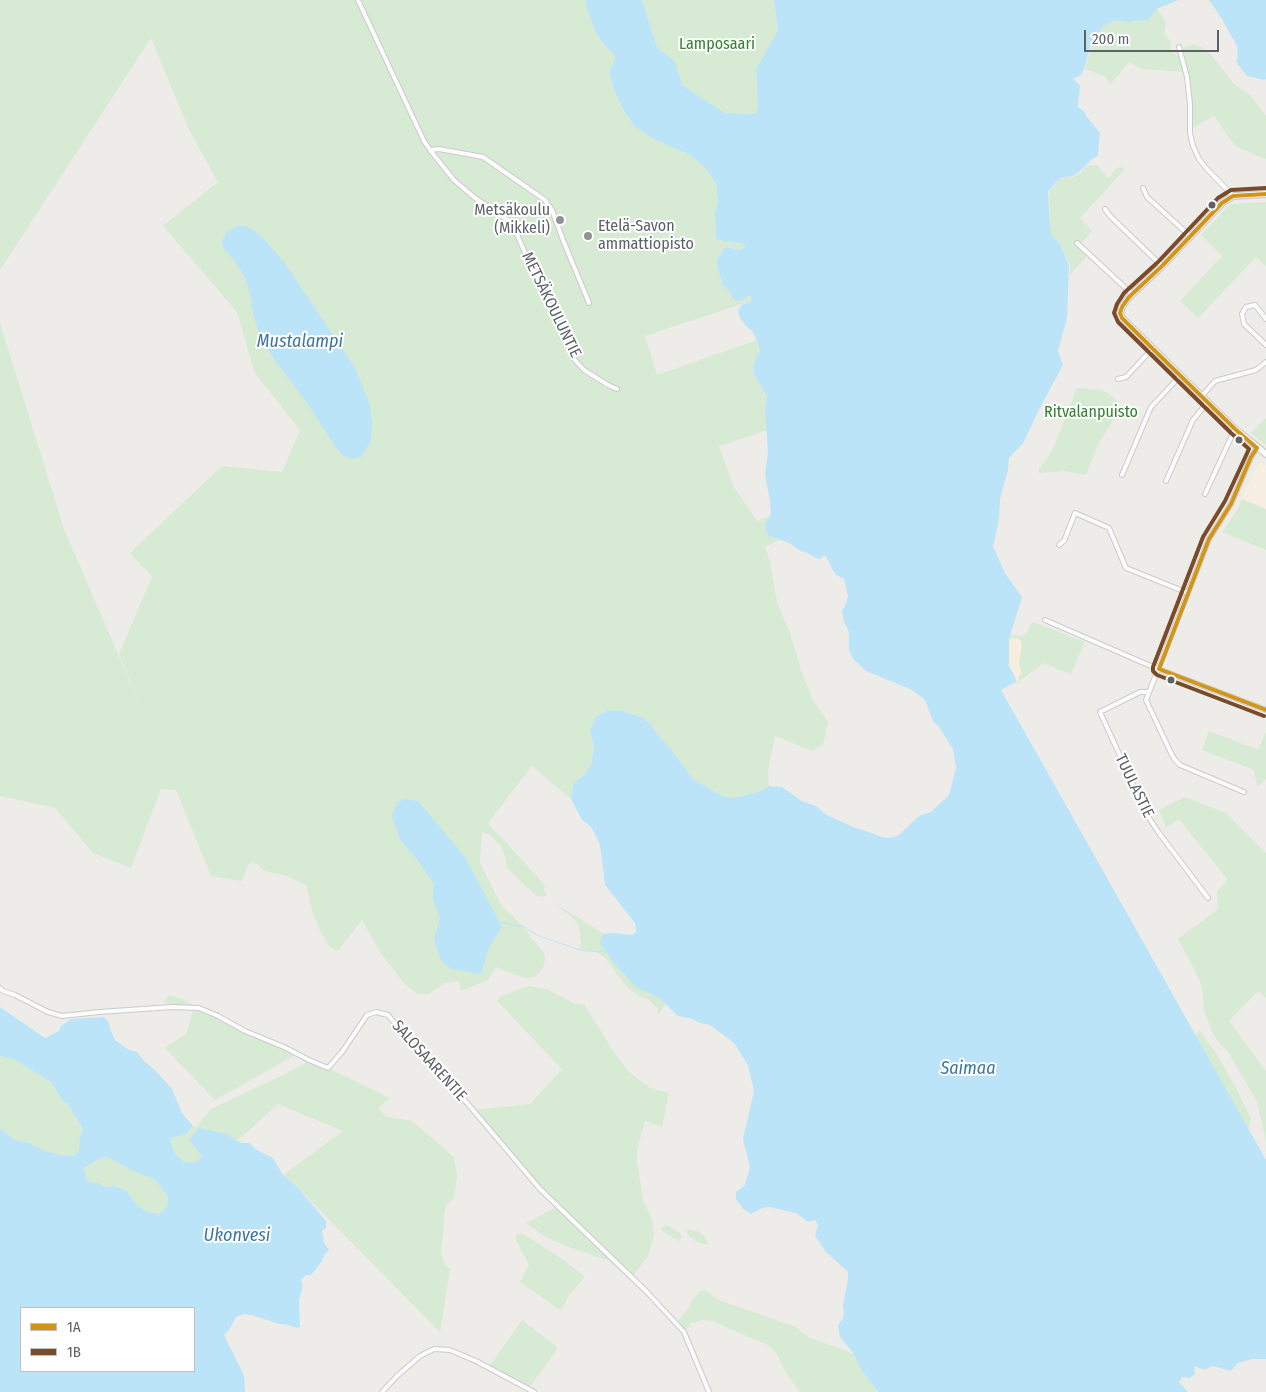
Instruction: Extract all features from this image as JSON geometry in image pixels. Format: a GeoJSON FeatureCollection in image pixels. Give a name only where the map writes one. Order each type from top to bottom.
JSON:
{"type":"FeatureCollection","features":[{"type":"Feature","properties":{"kind":"street","name":"METSÄKOULUNTIE"},"geometry":{"type":"LineString","coordinates":[[358,0],[424,142],[454,180],[475,198],[512,223],[574,359],[584,370],[617,389]]}},
{"type":"Feature","properties":{"kind":"street"},"geometry":{"type":"LineString","coordinates":[[1179,47],[1187,77],[1190,104],[1190,133],[1193,146],[1206,168],[1233,196]]}},
{"type":"Feature","properties":{"kind":"street"},"geometry":{"type":"LineString","coordinates":[[430,150],[483,157],[545,200],[552,210],[589,303]]}},
{"type":"Feature","properties":{"kind":"street"},"geometry":{"type":"LineString","coordinates":[[1143,188],[1147,197],[1190,237]]}},
{"type":"Feature","properties":{"kind":"street"},"geometry":{"type":"LineString","coordinates":[[1266,194],[1233,196],[1222,204],[1132,294],[1122,307],[1121,315],[1235,429],[1266,454]]}},
{"type":"Feature","properties":{"kind":"street"},"geometry":{"type":"LineString","coordinates":[[1105,209],[1162,266]]}},
{"type":"Feature","properties":{"kind":"street"},"geometry":{"type":"LineString","coordinates":[[1077,243],[1132,294]]}},
{"type":"Feature","properties":{"kind":"street"},"geometry":{"type":"LineString","coordinates":[[1266,319],[1255,305],[1246,307],[1242,314],[1244,324],[1266,345]]}},
{"type":"Feature","properties":{"kind":"street"},"geometry":{"type":"LineString","coordinates":[[1118,378],[1126,377],[1153,348]]}},
{"type":"Feature","properties":{"kind":"street"},"geometry":{"type":"LineString","coordinates":[[1202,396],[1215,380],[1256,370],[1266,362]]}},
{"type":"Feature","properties":{"kind":"street"},"geometry":{"type":"LineString","coordinates":[[1122,476],[1151,407],[1181,375]]}},
{"type":"Feature","properties":{"kind":"street"},"geometry":{"type":"LineString","coordinates":[[1166,480],[1193,420],[1208,402]]}},
{"type":"Feature","properties":{"kind":"street"},"geometry":{"type":"LineString","coordinates":[[1205,494],[1235,429]]}},
{"type":"Feature","properties":{"kind":"street"},"geometry":{"type":"LineString","coordinates":[[1244,792],[1180,765],[1175,760],[1146,700],[1209,539],[1231,504],[1251,457],[1257,448]]}},
{"type":"Feature","properties":{"kind":"street"},"geometry":{"type":"LineString","coordinates":[[1059,546],[1064,541],[1075,513],[1109,528],[1126,568],[1188,593]]}},
{"type":"Feature","properties":{"kind":"street"},"geometry":{"type":"LineString","coordinates":[[1045,620],[1159,669],[1266,710]]}},
{"type":"Feature","properties":{"kind":"street","name":"TUULASTIE"},"geometry":{"type":"LineString","coordinates":[[1149,692],[1140,692],[1100,712],[1148,815],[1159,833],[1208,898]]}},
{"type":"Feature","properties":{"kind":"street","name":"SALOSAARENTIE"},"geometry":{"type":"LineString","coordinates":[[0,988],[48,1012],[62,1016],[172,1007],[199,1008],[328,1068],[342,1052],[367,1015],[376,1012],[388,1015],[427,1062],[439,1070],[540,1189],[647,1292],[684,1332],[709,1392]]}},
{"type":"Feature","properties":{"kind":"street"},"geometry":{"type":"LineString","coordinates":[[382,1392],[420,1356],[434,1349],[450,1350],[476,1360],[534,1392]]}},
{"type":"Feature","properties":{"kind":"shaded area"},"geometry":{"type":"Polygon","coordinates":[[[1259,462],[1266,465],[1266,509],[1241,499],[1259,462]]]}},
{"type":"Feature","properties":{"kind":"green space"},"geometry":{"type":"Polygon","coordinates":[[[0,0],[586,0],[586,6],[595,31],[601,41],[615,56],[609,72],[622,109],[634,126],[652,138],[690,155],[705,168],[716,183],[718,201],[715,214],[716,238],[718,240],[743,244],[745,247],[739,250],[725,248],[717,259],[717,264],[722,284],[732,297],[736,301],[741,301],[749,296],[752,298],[751,301],[645,336],[657,375],[757,340],[760,352],[755,358],[753,373],[767,396],[765,411],[767,430],[719,446],[734,487],[757,521],[769,516],[765,523],[766,532],[769,536],[779,540],[765,547],[770,562],[777,602],[790,633],[801,670],[813,700],[828,722],[823,745],[812,751],[775,736],[768,770],[769,787],[784,790],[788,809],[796,811],[793,817],[778,816],[772,808],[763,815],[755,813],[751,809],[747,811],[742,823],[745,832],[744,840],[730,839],[731,850],[725,852],[723,848],[719,850],[720,855],[714,861],[706,857],[699,860],[689,859],[685,854],[686,852],[669,845],[662,835],[657,820],[660,804],[671,778],[682,769],[683,772],[691,776],[650,723],[641,717],[622,711],[607,710],[596,717],[590,730],[594,747],[591,765],[585,774],[573,784],[571,799],[532,766],[488,823],[545,885],[544,889],[547,896],[537,896],[516,877],[506,866],[506,858],[500,845],[489,834],[482,832],[480,863],[501,905],[524,927],[544,952],[543,968],[535,977],[527,978],[496,967],[488,980],[461,991],[459,981],[445,983],[429,994],[417,994],[403,982],[382,955],[362,920],[338,951],[329,946],[321,933],[313,913],[306,885],[287,876],[264,871],[252,862],[248,865],[242,881],[211,876],[176,790],[161,789],[131,868],[93,853],[55,808],[0,796],[0,323],[64,529],[147,721],[119,654],[152,577],[130,553],[222,466],[282,472],[300,430],[255,373],[237,312],[163,226],[218,182],[190,132],[151,38],[0,270],[0,0]]]}},
{"type":"Feature","properties":{"kind":"green space","name":"Lamposaari"},"geometry":{"type":"Polygon","coordinates":[[[642,0],[774,0],[778,30],[756,69],[758,109],[755,114],[725,113],[682,85],[675,63],[657,47],[642,0]]]}},
{"type":"Feature","properties":{"kind":"green space"},"geometry":{"type":"Polygon","coordinates":[[[1151,0],[1166,22],[1164,34],[1171,42],[1170,51],[1179,56],[1183,72],[1142,69],[1129,62],[1111,84],[1104,76],[1085,69],[1093,41],[1104,27],[1061,44],[1151,0]]]}},
{"type":"Feature","properties":{"kind":"green space"},"geometry":{"type":"Polygon","coordinates":[[[1190,45],[1203,48],[1212,56],[1234,84],[1250,95],[1266,116],[1266,159],[1235,146],[1214,116],[1192,128],[1189,76],[1183,48],[1190,45]]]}},
{"type":"Feature","properties":{"kind":"green space"},"geometry":{"type":"Polygon","coordinates":[[[1097,165],[1107,177],[1110,177],[1120,167],[1125,169],[1080,218],[1092,231],[1080,244],[1090,252],[1070,275],[1070,266],[1060,242],[1051,235],[1049,192],[1060,178],[1073,177],[1087,166],[1097,165]]]}},
{"type":"Feature","properties":{"kind":"green space"},"geometry":{"type":"Polygon","coordinates":[[[1266,202],[1266,266],[1256,257],[1198,318],[1180,301],[1222,256],[1201,235],[1228,206],[1232,204],[1266,202]]]}},
{"type":"Feature","properties":{"kind":"green space","name":"Ritvalanpuisto"},"geometry":{"type":"Polygon","coordinates":[[[1077,388],[1102,390],[1116,400],[1117,409],[1111,424],[1097,447],[1086,475],[1064,471],[1039,473],[1039,469],[1053,449],[1077,388]]]}},
{"type":"Feature","properties":{"kind":"green space"},"geometry":{"type":"Polygon","coordinates":[[[1266,418],[1266,445],[1251,433],[1266,418]]]}},
{"type":"Feature","properties":{"kind":"green space"},"geometry":{"type":"Polygon","coordinates":[[[1242,499],[1266,509],[1266,550],[1222,532],[1237,511],[1242,499]]]}},
{"type":"Feature","properties":{"kind":"green space"},"geometry":{"type":"Polygon","coordinates":[[[1033,622],[1085,642],[1071,674],[1043,663],[1016,684],[1008,660],[1010,635],[1023,636],[1027,633],[1033,622]]]}},
{"type":"Feature","properties":{"kind":"green space"},"geometry":{"type":"Polygon","coordinates":[[[1209,731],[1258,750],[1266,732],[1266,779],[1257,787],[1254,770],[1202,750],[1209,731]]]}},
{"type":"Feature","properties":{"kind":"green space"},"geometry":{"type":"Polygon","coordinates":[[[1185,797],[1226,813],[1266,853],[1266,998],[1258,991],[1229,1021],[1266,1071],[1266,1141],[1257,1102],[1230,1055],[1212,1032],[1204,1010],[1200,981],[1178,939],[1218,909],[1217,891],[1228,880],[1179,819],[1166,828],[1159,810],[1185,797]]]}},
{"type":"Feature","properties":{"kind":"green space"},"geometry":{"type":"Polygon","coordinates":[[[556,904],[604,934],[601,938],[647,993],[666,1004],[658,1015],[658,1009],[648,999],[640,997],[627,987],[605,958],[598,952],[580,949],[579,926],[573,918],[556,904]]]}},
{"type":"Feature","properties":{"kind":"green space"},"geometry":{"type":"Polygon","coordinates":[[[529,986],[547,989],[574,1003],[584,1004],[611,1048],[629,1072],[650,1088],[669,1093],[662,1127],[645,1121],[637,1150],[643,1199],[653,1222],[654,1235],[648,1256],[630,1280],[608,1260],[571,1248],[546,1237],[526,1223],[557,1207],[474,1110],[530,1104],[562,1069],[497,1001],[501,996],[529,986]]]}},
{"type":"Feature","properties":{"kind":"green space"},"geometry":{"type":"Polygon","coordinates":[[[170,995],[297,1054],[215,1100],[165,1048],[187,1033],[193,1010],[163,1002],[170,995]]]}},
{"type":"Feature","properties":{"kind":"green space"},"geometry":{"type":"Polygon","coordinates":[[[1199,1030],[1216,1053],[1251,1119],[1248,1133],[1192,1039],[1199,1030]]]}},
{"type":"Feature","properties":{"kind":"green space"},"geometry":{"type":"Polygon","coordinates":[[[0,1056],[15,1060],[51,1082],[62,1100],[67,1102],[83,1129],[80,1137],[80,1150],[75,1155],[64,1156],[15,1140],[0,1128],[0,1056]]]}},
{"type":"Feature","properties":{"kind":"green space"},"geometry":{"type":"Polygon","coordinates":[[[309,1060],[390,1098],[378,1108],[387,1117],[412,1121],[454,1157],[457,1176],[454,1198],[445,1207],[441,1254],[446,1266],[450,1269],[440,1332],[283,1175],[343,1131],[278,1104],[237,1141],[227,1134],[196,1147],[202,1155],[196,1162],[184,1162],[175,1154],[170,1137],[185,1135],[193,1126],[196,1127],[211,1109],[289,1072],[309,1060]]]}},
{"type":"Feature","properties":{"kind":"green space"},"geometry":{"type":"Polygon","coordinates":[[[107,1157],[135,1172],[154,1179],[168,1196],[167,1207],[159,1214],[148,1212],[137,1205],[126,1190],[114,1186],[104,1187],[100,1183],[87,1181],[84,1168],[107,1157]]]}},
{"type":"Feature","properties":{"kind":"green space"},"geometry":{"type":"Polygon","coordinates":[[[666,1225],[679,1232],[682,1237],[679,1241],[661,1230],[666,1225]]]}},
{"type":"Feature","properties":{"kind":"green space"},"geometry":{"type":"Polygon","coordinates":[[[689,1229],[699,1232],[706,1238],[708,1244],[697,1242],[690,1237],[686,1231],[689,1229]]]}},
{"type":"Feature","properties":{"kind":"green space"},"geometry":{"type":"Polygon","coordinates":[[[522,1233],[562,1259],[585,1277],[569,1295],[561,1311],[520,1282],[529,1265],[516,1240],[516,1235],[522,1233]]]}},
{"type":"Feature","properties":{"kind":"green space"},"geometry":{"type":"Polygon","coordinates":[[[705,1290],[719,1300],[796,1327],[808,1337],[854,1354],[860,1368],[878,1392],[800,1392],[786,1373],[776,1352],[768,1345],[714,1321],[703,1320],[692,1323],[684,1332],[676,1323],[700,1291],[705,1290]]]}},
{"type":"Feature","properties":{"kind":"green space"},"geometry":{"type":"Polygon","coordinates":[[[522,1320],[558,1348],[528,1389],[489,1367],[522,1320]]]}},
{"type":"Feature","properties":{"kind":"sand"},"geometry":{"type":"Polygon","coordinates":[[[1017,638],[1021,641],[1022,645],[1019,663],[1022,674],[1019,676],[1019,681],[1016,682],[1008,661],[1009,639],[1017,638]]]}},
{"type":"Feature","properties":{"kind":"water","name":"Saimaa"},"geometry":{"type":"Polygon","coordinates":[[[586,0],[642,0],[657,47],[675,62],[682,85],[725,113],[755,114],[758,109],[756,69],[778,30],[774,0],[1178,0],[1157,9],[1149,19],[1130,22],[1115,20],[1106,24],[1092,41],[1081,75],[1073,79],[1080,85],[1078,107],[1084,111],[1100,133],[1098,156],[1093,158],[1073,176],[1060,178],[1048,192],[1051,235],[1060,243],[1069,266],[1067,318],[1058,351],[1063,365],[1023,443],[1009,458],[1008,470],[1000,499],[999,520],[993,546],[1005,573],[1022,597],[1009,639],[1009,666],[1016,682],[1001,690],[1266,1160],[1266,1359],[1252,1359],[1238,1363],[1231,1371],[1213,1366],[1205,1370],[1194,1366],[1195,1374],[1190,1378],[1182,1377],[1179,1382],[1188,1392],[878,1392],[860,1368],[854,1354],[840,1337],[838,1325],[844,1317],[843,1305],[848,1272],[826,1252],[815,1236],[818,1225],[815,1220],[808,1222],[796,1213],[769,1207],[762,1208],[751,1214],[743,1209],[736,1199],[736,1192],[745,1185],[750,1167],[743,1139],[754,1091],[748,1065],[734,1043],[710,1025],[678,1016],[660,999],[635,986],[600,944],[604,934],[632,935],[636,932],[635,923],[605,885],[600,845],[592,828],[582,820],[571,799],[573,784],[585,774],[591,765],[594,747],[590,730],[596,717],[607,710],[622,711],[641,717],[650,723],[693,779],[724,797],[735,798],[759,792],[768,786],[782,787],[802,801],[816,806],[825,814],[853,827],[882,837],[891,838],[899,835],[919,816],[931,812],[949,795],[956,768],[953,749],[933,721],[925,700],[912,690],[866,671],[853,659],[849,650],[849,632],[844,622],[842,611],[848,596],[844,579],[835,574],[825,555],[820,559],[816,558],[789,543],[769,536],[766,532],[765,523],[771,514],[765,475],[768,451],[765,411],[767,396],[753,373],[755,358],[760,352],[757,340],[752,331],[740,318],[738,312],[741,305],[751,301],[752,298],[749,296],[741,301],[736,301],[722,284],[717,264],[717,259],[725,248],[739,250],[745,247],[743,244],[718,240],[716,238],[715,213],[718,201],[716,183],[705,168],[690,155],[652,138],[634,126],[622,108],[609,72],[615,56],[601,41],[595,31],[586,6],[586,0]]]}},
{"type":"Feature","properties":{"kind":"water"},"geometry":{"type":"Polygon","coordinates":[[[1209,0],[1266,0],[1266,79],[1247,76],[1236,62],[1238,56],[1237,46],[1209,0]]]}},
{"type":"Feature","properties":{"kind":"water","name":"Mustalampi"},"geometry":{"type":"Polygon","coordinates":[[[237,226],[246,226],[266,241],[284,262],[355,368],[370,405],[372,423],[371,441],[361,457],[352,459],[343,456],[336,448],[260,336],[245,278],[235,261],[224,249],[222,243],[226,232],[237,226]]]}},
{"type":"Feature","properties":{"kind":"water"},"geometry":{"type":"Polygon","coordinates":[[[405,799],[418,801],[465,857],[502,927],[489,947],[481,974],[451,969],[441,960],[434,939],[440,918],[433,900],[434,884],[400,840],[392,816],[397,802],[405,799]]]}},
{"type":"Feature","properties":{"kind":"water","name":"Ukonvesi"},"geometry":{"type":"Polygon","coordinates":[[[0,1007],[45,1038],[59,1031],[61,1026],[71,1019],[104,1017],[109,1023],[115,1040],[129,1050],[137,1052],[172,1089],[182,1113],[193,1126],[185,1135],[170,1138],[175,1154],[184,1162],[196,1162],[202,1156],[189,1140],[199,1128],[227,1134],[241,1143],[249,1143],[257,1150],[273,1158],[283,1175],[299,1189],[326,1221],[326,1228],[322,1231],[324,1243],[329,1250],[311,1275],[306,1275],[301,1280],[303,1286],[299,1300],[300,1327],[296,1328],[243,1314],[236,1317],[224,1335],[244,1375],[245,1392],[0,1392],[0,1128],[15,1140],[64,1156],[75,1155],[79,1151],[80,1137],[83,1129],[51,1082],[15,1060],[0,1056],[0,1007]],[[107,1157],[84,1168],[87,1181],[100,1183],[104,1187],[114,1186],[126,1190],[137,1205],[148,1212],[159,1214],[167,1207],[168,1196],[154,1179],[135,1172],[107,1157]]]}},
{"type":"Feature","properties":{"kind":"waterway"},"geometry":{"type":"LineString","coordinates":[[500,922],[524,927],[539,936],[580,950],[599,952],[604,950]]}},
{"type":"Feature","properties":{"kind":"transit line","name":"1B"},"geometry":{"type":"LineString","coordinates":[[1264,716],[1157,675],[1153,671],[1203,537],[1225,501],[1249,449],[1118,322],[1114,313],[1124,293],[1158,262],[1218,198],[1231,190],[1266,188]]}},
{"type":"Feature","properties":{"kind":"transit line","name":"1A"},"geometry":{"type":"LineString","coordinates":[[1266,194],[1233,196],[1222,203],[1162,266],[1129,297],[1120,313],[1122,318],[1151,347],[1257,448],[1251,457],[1231,504],[1209,539],[1159,669],[1266,710]]}},
{"type":"Feature","properties":{"kind":"place","name":"Metsäkoulu (Mikkeli)"},"geometry":{"type":"Point","coordinates":[560,220]}},
{"type":"Feature","properties":{"kind":"place","name":"Etelä-Savon ammattiopisto"},"geometry":{"type":"Point","coordinates":[588,236]}}]}
